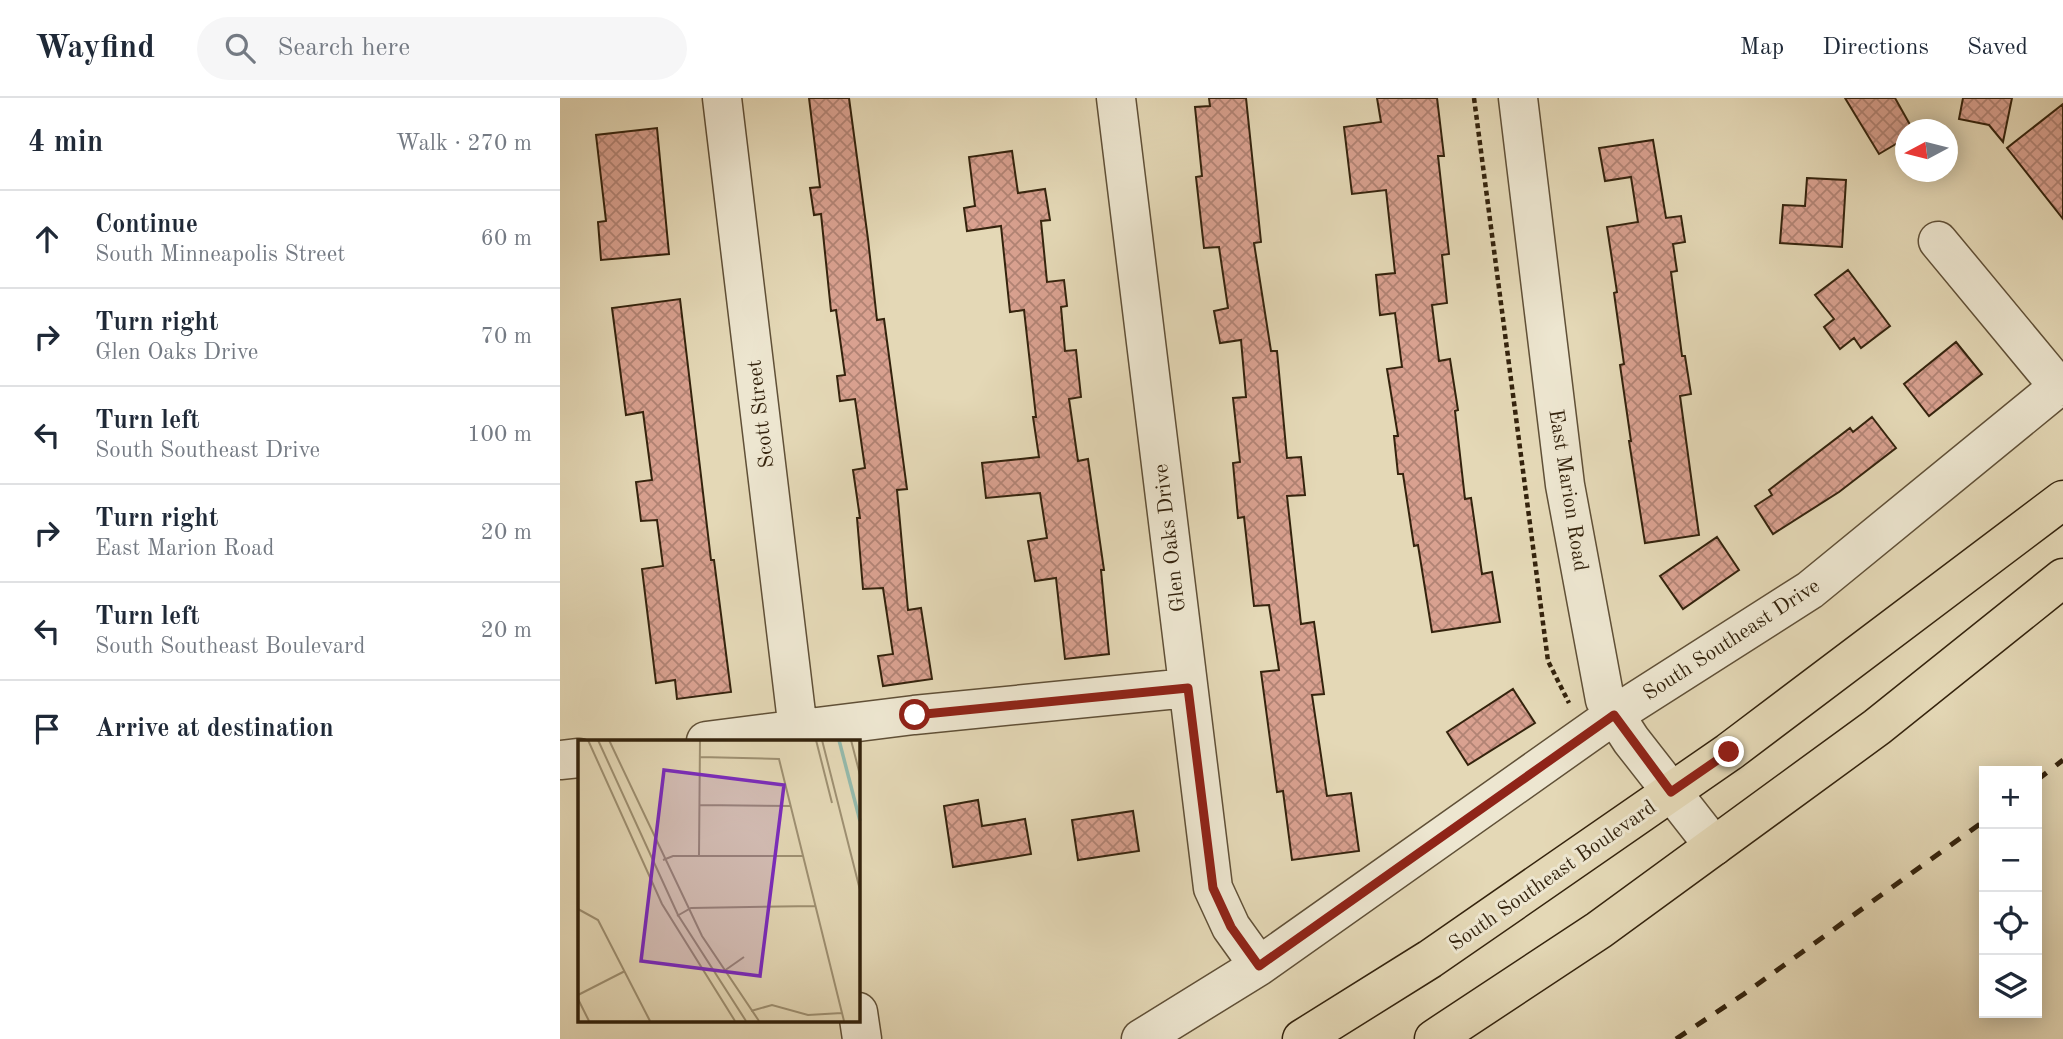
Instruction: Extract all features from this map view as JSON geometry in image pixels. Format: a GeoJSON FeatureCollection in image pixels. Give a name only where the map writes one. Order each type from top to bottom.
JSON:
{"type":"FeatureCollection","features":[{"type":"Feature","properties":{"kind":"main road","name":"South Southeast Boulevard"},"geometry":{"type":"LineString","coordinates":[[1303,1039],[1430,959],[1729,752],[2063,500]]}},
{"type":"Feature","properties":{"kind":"main road"},"geometry":{"type":"LineString","coordinates":[[1434,1039],[1599,930],[1877,727],[2063,578]]}},
{"type":"Feature","properties":{"kind":"street","name":"Scott Street"},"geometry":{"type":"LineString","coordinates":[[722,98],[798,730]]}},
{"type":"Feature","properties":{"kind":"street","name":"Glen Oaks Drive"},"geometry":{"type":"LineString","coordinates":[[1116,98],[1213,888],[1231,927],[1259,966]]}},
{"type":"Feature","properties":{"kind":"street","name":"East Marion Road"},"geometry":{"type":"LineString","coordinates":[[1518,98],[1565,485],[1610,708],[1714,846]]}},
{"type":"Feature","properties":{"kind":"street"},"geometry":{"type":"LineString","coordinates":[[1938,241],[2061,385]]}},
{"type":"Feature","properties":{"kind":"street","name":"South Southeast Drive"},"geometry":{"type":"LineString","coordinates":[[1141,1039],[1259,966],[1610,708],[1810,590],[2061,385]]}},
{"type":"Feature","properties":{"kind":"street"},"geometry":{"type":"LineString","coordinates":[[714,740],[915,715],[1188,688]]}},
{"type":"Feature","properties":{"kind":"street"},"geometry":{"type":"LineString","coordinates":[[560,760],[578,758]]}},
{"type":"Feature","properties":{"kind":"street"},"geometry":{"type":"LineString","coordinates":[[859,1019],[862,1039]]}},
{"type":"Feature","properties":{"kind":"path"},"geometry":{"type":"LineString","coordinates":[[1474,98],[1548,661],[1578,721],[1610,708]]}},
{"type":"Feature","properties":{"kind":"building"},"geometry":{"type":"Polygon","coordinates":[[[809,98],[849,98],[877,320],[884,319],[907,489],[897,490],[908,610],[921,608],[932,679],[883,686],[878,656],[893,654],[883,588],[863,589],[857,518],[860,518],[853,470],[865,468],[855,399],[840,401],[837,376],[845,375],[836,310],[831,311],[821,214],[814,215],[810,188],[820,187],[809,98]]]}},
{"type":"Feature","properties":{"kind":"building"},"geometry":{"type":"Polygon","coordinates":[[[1209,98],[1246,98],[1261,242],[1254,243],[1271,351],[1277,351],[1287,458],[1301,457],[1305,495],[1287,496],[1301,624],[1314,622],[1324,694],[1312,695],[1327,796],[1351,793],[1359,851],[1292,860],[1283,791],[1277,792],[1261,672],[1279,670],[1269,605],[1254,606],[1244,517],[1238,518],[1233,463],[1240,462],[1233,398],[1246,397],[1241,340],[1220,343],[1214,311],[1228,308],[1219,247],[1204,248],[1196,177],[1202,176],[1195,107],[1210,106],[1209,98]]]}},
{"type":"Feature","properties":{"kind":"building"},"geometry":{"type":"Polygon","coordinates":[[[1377,98],[1437,98],[1444,156],[1438,156],[1449,254],[1442,255],[1447,303],[1432,305],[1439,361],[1450,359],[1458,410],[1455,411],[1465,499],[1471,498],[1482,574],[1492,572],[1500,622],[1432,632],[1418,545],[1414,546],[1403,474],[1398,474],[1394,436],[1398,436],[1387,369],[1402,367],[1395,313],[1380,315],[1376,275],[1395,273],[1386,190],[1352,194],[1344,127],[1381,122],[1377,98]]]}},
{"type":"Feature","properties":{"kind":"building"},"geometry":{"type":"Polygon","coordinates":[[[1845,98],[1895,98],[1907,119],[1895,119],[1895,145],[1879,154],[1845,98]]]}},
{"type":"Feature","properties":{"kind":"building"},"geometry":{"type":"Polygon","coordinates":[[[1963,98],[2012,98],[2003,142],[1989,125],[1959,119],[1963,98]]]}},
{"type":"Feature","properties":{"kind":"building"},"geometry":{"type":"Polygon","coordinates":[[[2063,104],[2063,219],[2007,148],[2063,104]]]}},
{"type":"Feature","properties":{"kind":"building"},"geometry":{"type":"Polygon","coordinates":[[[657,128],[669,254],[601,260],[598,222],[606,221],[596,135],[657,128]]]}},
{"type":"Feature","properties":{"kind":"building"},"geometry":{"type":"Polygon","coordinates":[[[1653,140],[1666,218],[1681,216],[1685,242],[1673,244],[1677,271],[1671,272],[1682,356],[1685,356],[1691,394],[1680,396],[1699,535],[1645,543],[1629,441],[1620,365],[1624,364],[1614,293],[1617,292],[1607,227],[1638,222],[1631,177],[1605,181],[1599,148],[1653,140]]]}},
{"type":"Feature","properties":{"kind":"building"},"geometry":{"type":"Polygon","coordinates":[[[1012,151],[1018,193],[1045,189],[1050,220],[1041,221],[1047,282],[1064,280],[1067,306],[1061,307],[1065,351],[1076,350],[1081,397],[1069,399],[1078,461],[1088,459],[1104,570],[1101,570],[1109,654],[1065,659],[1056,578],[1035,581],[1028,541],[1047,538],[1040,493],[986,498],[982,463],[1039,457],[1024,310],[1010,312],[1001,226],[967,231],[964,208],[975,206],[969,157],[1012,151]]]}},
{"type":"Feature","properties":{"kind":"building"},"geometry":{"type":"Polygon","coordinates":[[[1807,178],[1846,180],[1842,247],[1780,243],[1783,205],[1805,206],[1807,178]]]}},
{"type":"Feature","properties":{"kind":"building"},"geometry":{"type":"Polygon","coordinates":[[[1848,270],[1890,326],[1861,348],[1854,338],[1840,349],[1824,327],[1834,319],[1815,295],[1848,270]]]}},
{"type":"Feature","properties":{"kind":"building"},"geometry":{"type":"Polygon","coordinates":[[[680,299],[711,560],[714,560],[731,692],[677,699],[675,680],[656,683],[642,569],[663,566],[657,520],[641,521],[636,482],[652,480],[643,412],[626,415],[612,308],[680,299]]]}},
{"type":"Feature","properties":{"kind":"building"},"geometry":{"type":"Polygon","coordinates":[[[1956,342],[1982,374],[1929,416],[1904,384],[1956,342]]]}},
{"type":"Feature","properties":{"kind":"building"},"geometry":{"type":"Polygon","coordinates":[[[1872,417],[1896,448],[1839,492],[1773,534],[1755,506],[1772,495],[1769,490],[1850,428],[1853,432],[1872,417]]]}},
{"type":"Feature","properties":{"kind":"building"},"geometry":{"type":"Polygon","coordinates":[[[1717,537],[1739,570],[1683,609],[1660,576],[1717,537]]]}},
{"type":"Feature","properties":{"kind":"building"},"geometry":{"type":"Polygon","coordinates":[[[1513,689],[1535,723],[1468,765],[1447,732],[1513,689]]]}},
{"type":"Feature","properties":{"kind":"building"},"geometry":{"type":"Polygon","coordinates":[[[978,800],[982,826],[1025,819],[1031,854],[953,867],[944,806],[978,800]]]}},
{"type":"Feature","properties":{"kind":"building"},"geometry":{"type":"Polygon","coordinates":[[[1133,811],[1139,851],[1078,860],[1072,820],[1133,811]]]}},
{"type":"Feature","properties":{"kind":"railway"},"geometry":{"type":"LineString","coordinates":[[2042,776],[2063,760]]}},
{"type":"Feature","properties":{"kind":"railway"},"geometry":{"type":"LineString","coordinates":[[1676,1039],[1744,994],[1979,825]]}},
{"type":"Feature","properties":{"kind":"route"},"geometry":{"type":"LineString","coordinates":[[915,715],[1188,688],[1213,888],[1231,927],[1259,966],[1614,715],[1671,792],[1729,752]]}}]}
